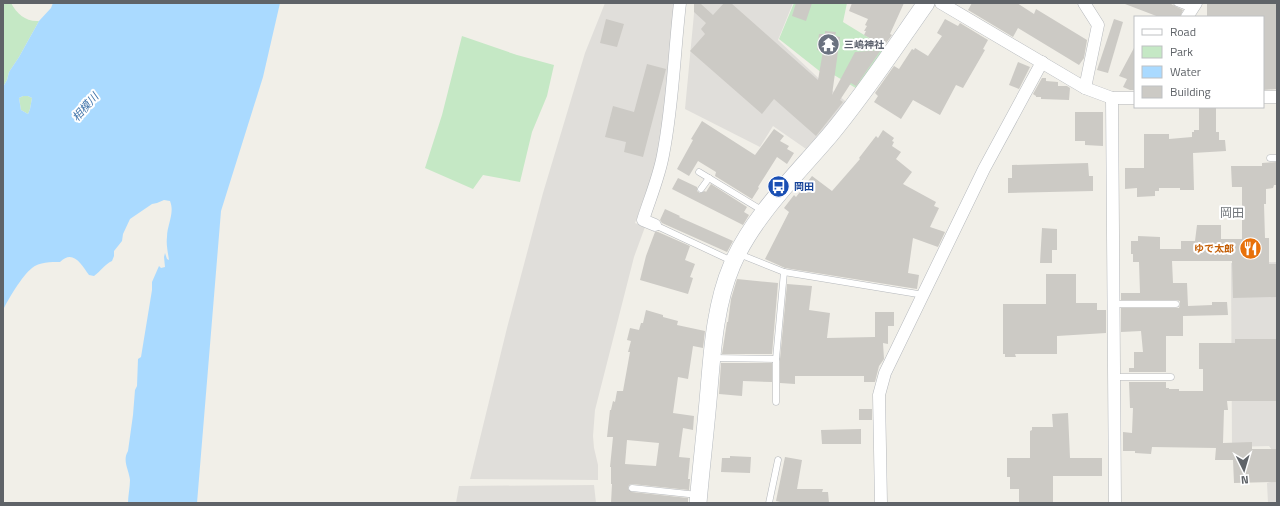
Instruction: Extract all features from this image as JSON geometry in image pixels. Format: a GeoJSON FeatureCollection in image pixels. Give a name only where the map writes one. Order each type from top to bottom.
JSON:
{"type":"FeatureCollection","features":[{"type":"Feature","properties":{"kind":"street"},"geometry":{"type":"LineString","coordinates":[[655,225],[643,220],[661,163],[667,133],[680,3]]}},
{"type":"Feature","properties":{"kind":"street"},"geometry":{"type":"LineString","coordinates":[[699,499],[716,326],[724,287],[736,258],[764,212],[856,103],[926,3]]}},
{"type":"Feature","properties":{"kind":"street"},"geometry":{"type":"LineString","coordinates":[[941,3],[1085,88],[1112,98],[1134,98]]}},
{"type":"Feature","properties":{"kind":"street"},"geometry":{"type":"LineString","coordinates":[[1084,3],[1098,25],[1085,88]]}},
{"type":"Feature","properties":{"kind":"street"},"geometry":{"type":"LineString","coordinates":[[881,503],[880,394],[885,373],[984,168],[1042,62]]}},
{"type":"Feature","properties":{"kind":"street"},"geometry":{"type":"LineString","coordinates":[[1264,97],[1277,97]]}},
{"type":"Feature","properties":{"kind":"street"},"geometry":{"type":"LineString","coordinates":[[1112,98],[1115,503]]}},
{"type":"Feature","properties":{"kind":"lane"},"geometry":{"type":"LineString","coordinates":[[1177,3],[1191,10]]}},
{"type":"Feature","properties":{"kind":"lane"},"geometry":{"type":"LineString","coordinates":[[699,172],[764,212]]}},
{"type":"Feature","properties":{"kind":"lane"},"geometry":{"type":"LineString","coordinates":[[701,189],[709,178]]}},
{"type":"Feature","properties":{"kind":"lane"},"geometry":{"type":"LineString","coordinates":[[655,225],[736,258],[784,272],[924,295]]}},
{"type":"Feature","properties":{"kind":"lane"},"geometry":{"type":"LineString","coordinates":[[776,402],[776,359],[784,272]]}},
{"type":"Feature","properties":{"kind":"lane"},"geometry":{"type":"LineString","coordinates":[[1113,304],[1176,304]]}},
{"type":"Feature","properties":{"kind":"lane"},"geometry":{"type":"LineString","coordinates":[[712,358],[776,359]]}},
{"type":"Feature","properties":{"kind":"lane"},"geometry":{"type":"LineString","coordinates":[[1114,377],[1171,377]]}},
{"type":"Feature","properties":{"kind":"lane"},"geometry":{"type":"LineString","coordinates":[[769,503],[778,460]]}},
{"type":"Feature","properties":{"kind":"lane"},"geometry":{"type":"LineString","coordinates":[[632,488],[699,499]]}},
{"type":"Feature","properties":{"kind":"shaded area"},"geometry":{"type":"Polygon","coordinates":[[[605,3],[675,3],[664,120],[655,167],[635,223],[645,227],[634,257],[595,410],[593,436],[598,465],[598,480],[470,479],[507,328],[543,193],[585,53],[605,3]]]}},
{"type":"Feature","properties":{"kind":"shaded area"},"geometry":{"type":"Polygon","coordinates":[[[695,3],[793,3],[778,40],[829,88],[849,104],[809,151],[773,126],[760,147],[685,109],[695,3]]]}},
{"type":"Feature","properties":{"kind":"shaded area"},"geometry":{"type":"Polygon","coordinates":[[[1277,262],[1277,503],[1268,503],[1267,483],[1275,480],[1273,451],[1269,446],[1232,447],[1231,263],[1277,262]]]}},
{"type":"Feature","properties":{"kind":"shaded area"},"geometry":{"type":"Polygon","coordinates":[[[594,485],[596,503],[456,503],[459,486],[594,485]]]}},
{"type":"Feature","properties":{"kind":"green space"},"geometry":{"type":"Polygon","coordinates":[[[3,3],[11,3],[16,11],[26,19],[39,21],[9,72],[3,87],[3,3]]]}},
{"type":"Feature","properties":{"kind":"green space"},"geometry":{"type":"Polygon","coordinates":[[[794,3],[847,3],[843,22],[887,49],[859,90],[834,75],[827,77],[779,39],[794,3]]]}},
{"type":"Feature","properties":{"kind":"green space"},"geometry":{"type":"Polygon","coordinates":[[[462,36],[517,55],[554,65],[547,96],[532,132],[520,182],[483,175],[473,189],[425,168],[442,115],[462,36]]]}},
{"type":"Feature","properties":{"kind":"green space"},"geometry":{"type":"Polygon","coordinates":[[[23,96],[32,98],[28,114],[21,110],[19,98],[23,96]]]}},
{"type":"Feature","properties":{"kind":"water","name":"相模川"},"geometry":{"type":"Polygon","coordinates":[[[53,3],[280,3],[263,77],[221,211],[197,503],[128,503],[130,480],[126,466],[126,455],[128,451],[133,415],[135,390],[137,386],[138,359],[141,357],[152,282],[159,266],[161,268],[165,267],[165,253],[167,259],[169,260],[167,249],[167,232],[172,210],[170,201],[164,200],[152,204],[130,219],[123,234],[122,241],[114,251],[112,261],[94,276],[89,275],[80,263],[69,257],[60,262],[45,263],[35,266],[24,276],[3,310],[3,87],[9,72],[39,21],[51,8],[53,3]],[[28,96],[19,98],[21,110],[28,114],[32,98],[28,96]]]}},
{"type":"Feature","properties":{"kind":"building"},"geometry":{"type":"Polygon","coordinates":[[[694,3],[701,4],[713,15],[724,3],[731,3],[818,80],[823,51],[817,50],[819,34],[825,34],[825,31],[836,32],[835,36],[840,37],[832,95],[855,52],[881,50],[856,86],[851,83],[840,100],[843,102],[816,136],[774,99],[762,114],[690,51],[705,34],[701,29],[706,23],[694,12],[694,3]]]}},
{"type":"Feature","properties":{"kind":"building"},"geometry":{"type":"Polygon","coordinates":[[[796,3],[812,3],[806,21],[792,16],[796,3]]]}},
{"type":"Feature","properties":{"kind":"building"},"geometry":{"type":"Polygon","coordinates":[[[852,3],[904,3],[890,34],[892,35],[884,46],[864,35],[866,31],[864,31],[867,26],[865,25],[868,19],[849,11],[852,3]]]}},
{"type":"Feature","properties":{"kind":"building"},"geometry":{"type":"Polygon","coordinates":[[[972,3],[1017,3],[1034,14],[1036,9],[1087,40],[1084,58],[1079,65],[1018,28],[1013,37],[968,10],[972,3]]]}},
{"type":"Feature","properties":{"kind":"building"},"geometry":{"type":"Polygon","coordinates":[[[1169,3],[1183,10],[1180,16],[1156,16],[1125,4],[1169,3]]]}},
{"type":"Feature","properties":{"kind":"building"},"geometry":{"type":"Polygon","coordinates":[[[1207,3],[1277,4],[1277,89],[1264,90],[1264,16],[1207,16],[1207,3]]]}},
{"type":"Feature","properties":{"kind":"building"},"geometry":{"type":"Polygon","coordinates":[[[606,19],[624,24],[617,47],[600,43],[606,19]]]}},
{"type":"Feature","properties":{"kind":"building"},"geometry":{"type":"Polygon","coordinates":[[[945,19],[958,26],[960,23],[988,40],[983,49],[985,50],[963,88],[956,85],[940,115],[913,100],[901,119],[874,102],[878,96],[875,93],[894,66],[899,69],[912,49],[914,50],[915,48],[928,56],[942,36],[937,33],[945,19]]]}},
{"type":"Feature","properties":{"kind":"building"},"geometry":{"type":"Polygon","coordinates":[[[1114,19],[1123,22],[1108,73],[1097,70],[1114,19]]]}},
{"type":"Feature","properties":{"kind":"building"},"geometry":{"type":"Polygon","coordinates":[[[1134,48],[1134,90],[1123,87],[1127,79],[1119,76],[1134,48]]]}},
{"type":"Feature","properties":{"kind":"building"},"geometry":{"type":"Polygon","coordinates":[[[1018,62],[1030,67],[1019,89],[1009,85],[1018,62]]]}},
{"type":"Feature","properties":{"kind":"building"},"geometry":{"type":"Polygon","coordinates":[[[647,64],[666,69],[643,157],[624,152],[626,142],[605,137],[613,106],[634,112],[647,64]]]}},
{"type":"Feature","properties":{"kind":"building"},"geometry":{"type":"Polygon","coordinates":[[[1042,78],[1046,78],[1046,81],[1058,82],[1058,86],[1067,86],[1070,88],[1069,100],[1041,99],[1041,97],[1036,97],[1033,94],[1042,78]]]}},
{"type":"Feature","properties":{"kind":"building"},"geometry":{"type":"Polygon","coordinates":[[[1199,108],[1216,108],[1216,132],[1219,132],[1219,140],[1225,140],[1226,151],[1193,153],[1194,190],[1159,188],[1159,191],[1155,191],[1155,196],[1137,197],[1137,188],[1125,189],[1125,168],[1144,168],[1144,134],[1169,134],[1169,139],[1192,137],[1192,132],[1194,132],[1194,130],[1199,130],[1199,108]]]}},
{"type":"Feature","properties":{"kind":"building"},"geometry":{"type":"Polygon","coordinates":[[[1075,112],[1103,112],[1103,146],[1085,145],[1085,141],[1075,141],[1075,112]]]}},
{"type":"Feature","properties":{"kind":"building"},"geometry":{"type":"Polygon","coordinates":[[[702,121],[755,155],[774,129],[784,136],[780,141],[789,146],[787,149],[794,153],[787,164],[777,157],[752,199],[715,176],[716,172],[698,161],[689,176],[677,169],[693,140],[691,139],[702,121]]]}},
{"type":"Feature","properties":{"kind":"building"},"geometry":{"type":"Polygon","coordinates":[[[883,130],[894,138],[892,141],[894,142],[892,146],[901,152],[896,159],[912,172],[903,184],[936,202],[934,206],[939,208],[930,227],[945,232],[938,247],[913,238],[908,273],[919,275],[917,289],[785,268],[765,259],[789,212],[784,208],[794,195],[796,197],[812,176],[832,191],[860,159],[859,158],[876,136],[878,138],[883,130]]]}},
{"type":"Feature","properties":{"kind":"building"},"geometry":{"type":"Polygon","coordinates":[[[1277,162],[1277,185],[1274,185],[1273,188],[1266,189],[1266,204],[1264,204],[1265,238],[1269,238],[1269,264],[1277,264],[1277,297],[1233,298],[1232,261],[1172,261],[1173,283],[1187,283],[1188,306],[1212,305],[1212,302],[1227,302],[1228,315],[1183,316],[1183,336],[1166,336],[1166,372],[1129,372],[1129,368],[1134,368],[1134,352],[1143,352],[1141,331],[1121,332],[1121,308],[1179,308],[1180,304],[1180,301],[1176,300],[1121,300],[1121,293],[1140,293],[1139,262],[1133,262],[1133,254],[1131,254],[1131,241],[1138,241],[1138,236],[1160,237],[1160,249],[1181,249],[1181,241],[1195,241],[1197,225],[1221,225],[1221,239],[1242,239],[1242,187],[1232,187],[1231,166],[1262,166],[1262,163],[1277,162]]]}},
{"type":"Feature","properties":{"kind":"building"},"geometry":{"type":"Polygon","coordinates":[[[1088,163],[1089,176],[1093,176],[1093,191],[1008,193],[1008,178],[1012,178],[1012,165],[1088,163]]]}},
{"type":"Feature","properties":{"kind":"building"},"geometry":{"type":"Polygon","coordinates":[[[678,178],[697,187],[697,191],[700,193],[706,192],[711,184],[747,207],[744,212],[749,215],[743,225],[672,189],[678,178]]]}},
{"type":"Feature","properties":{"kind":"building"},"geometry":{"type":"Polygon","coordinates":[[[665,209],[680,216],[679,217],[733,241],[727,252],[662,223],[660,220],[665,209]]]}},
{"type":"Feature","properties":{"kind":"building"},"geometry":{"type":"Polygon","coordinates":[[[1042,228],[1057,229],[1057,250],[1052,250],[1052,263],[1040,263],[1042,228]]]}},
{"type":"Feature","properties":{"kind":"building"},"geometry":{"type":"Polygon","coordinates":[[[655,232],[690,246],[685,260],[695,264],[690,277],[693,278],[688,294],[640,280],[646,256],[655,232]]]}},
{"type":"Feature","properties":{"kind":"building"},"geometry":{"type":"Polygon","coordinates":[[[1046,274],[1076,274],[1076,303],[1097,303],[1097,310],[1106,310],[1106,333],[1057,336],[1057,354],[1015,354],[1016,357],[1005,357],[1005,354],[1003,354],[1003,304],[1046,304],[1046,274]]]}},
{"type":"Feature","properties":{"kind":"building"},"geometry":{"type":"Polygon","coordinates":[[[737,279],[778,283],[772,354],[722,354],[731,299],[737,279]]]}},
{"type":"Feature","properties":{"kind":"building"},"geometry":{"type":"Polygon","coordinates":[[[787,284],[812,286],[809,310],[830,313],[827,338],[875,337],[875,312],[894,312],[894,326],[888,326],[888,344],[883,343],[884,359],[879,366],[875,382],[864,382],[864,376],[795,376],[795,384],[780,383],[780,359],[787,284]]]}},
{"type":"Feature","properties":{"kind":"building"},"geometry":{"type":"Polygon","coordinates":[[[646,310],[678,321],[677,325],[705,331],[703,348],[693,346],[688,379],[678,377],[673,413],[694,416],[693,430],[683,428],[679,457],[690,458],[688,479],[690,479],[689,490],[632,484],[629,485],[628,489],[632,492],[688,498],[688,503],[611,503],[612,484],[610,467],[613,437],[607,437],[610,410],[613,401],[615,402],[617,391],[623,391],[630,352],[628,352],[631,341],[627,340],[630,328],[639,330],[641,323],[643,323],[646,310]],[[627,440],[625,464],[656,466],[659,443],[627,440]]]}},
{"type":"Feature","properties":{"kind":"building"},"geometry":{"type":"Polygon","coordinates":[[[1235,339],[1277,339],[1277,401],[1227,401],[1228,410],[1224,410],[1223,443],[1252,442],[1252,449],[1277,449],[1277,482],[1234,483],[1233,460],[1215,460],[1216,448],[1152,447],[1151,454],[1135,453],[1135,451],[1123,451],[1123,432],[1132,433],[1133,408],[1130,408],[1129,382],[1166,382],[1166,388],[1169,389],[1179,389],[1179,391],[1203,391],[1203,369],[1199,369],[1199,343],[1235,343],[1235,339]]]}},
{"type":"Feature","properties":{"kind":"building"},"geometry":{"type":"Polygon","coordinates":[[[721,363],[772,363],[772,382],[743,381],[742,396],[719,394],[721,363]]]}},
{"type":"Feature","properties":{"kind":"building"},"geometry":{"type":"Polygon","coordinates":[[[859,409],[872,409],[872,420],[859,420],[859,409]]]}},
{"type":"Feature","properties":{"kind":"building"},"geometry":{"type":"Polygon","coordinates":[[[1068,413],[1070,458],[1102,458],[1102,476],[1053,476],[1053,503],[1019,503],[1019,489],[1010,489],[1010,477],[1007,477],[1007,458],[1030,458],[1030,431],[1032,430],[1032,427],[1053,427],[1052,414],[1068,413]]]}},
{"type":"Feature","properties":{"kind":"building"},"geometry":{"type":"Polygon","coordinates":[[[861,429],[861,444],[822,444],[821,430],[861,429]]]}},
{"type":"Feature","properties":{"kind":"building"},"geometry":{"type":"Polygon","coordinates":[[[730,456],[751,457],[750,473],[721,472],[722,458],[730,458],[730,456]]]}},
{"type":"Feature","properties":{"kind":"building"},"geometry":{"type":"Polygon","coordinates":[[[785,457],[802,460],[797,489],[823,489],[822,492],[828,492],[829,503],[785,503],[776,501],[785,457]]]}},
{"type":"Feature","properties":{"kind":"place","name":"三嶋神社"},"geometry":{"type":"Point","coordinates":[829,44]}},
{"type":"Feature","properties":{"kind":"place","name":"岡田"},"geometry":{"type":"Point","coordinates":[778,186]}},
{"type":"Feature","properties":{"kind":"place","name":"ゆで太郎"},"geometry":{"type":"Point","coordinates":[1250,248]}},
{"type":"Feature","properties":{"kind":"district","name":"岡田"},"geometry":{"type":"Point","coordinates":[1232,212]}}]}
